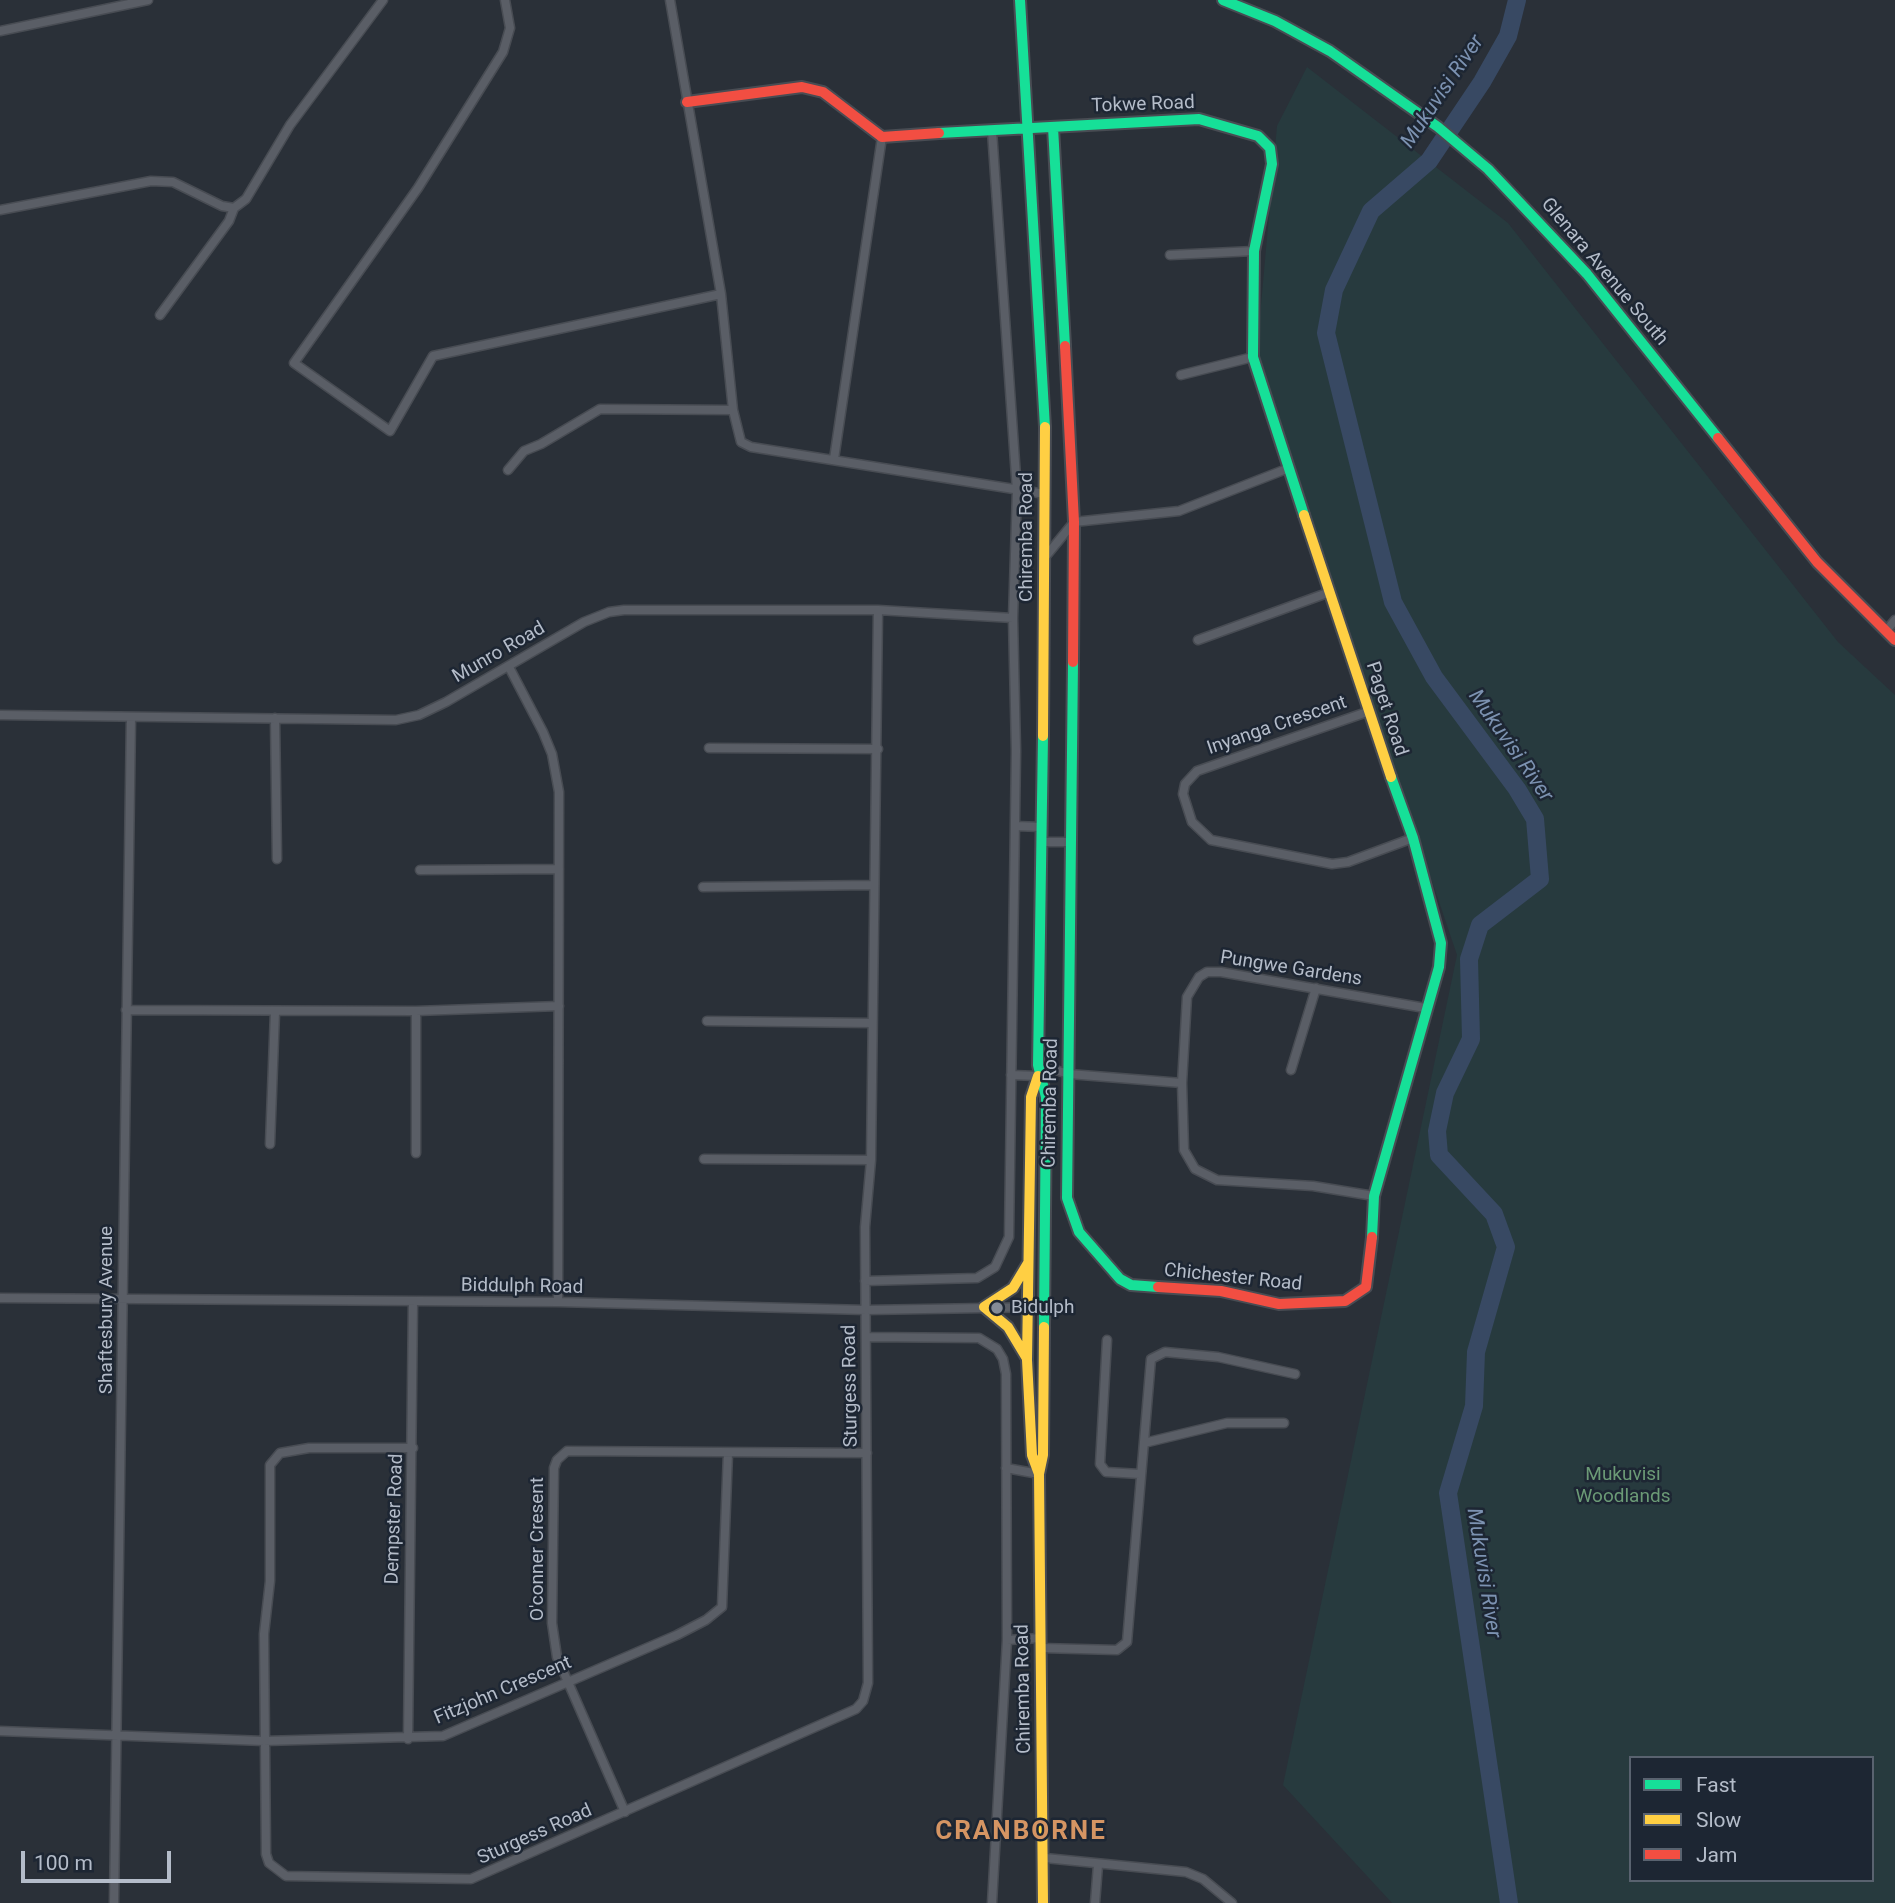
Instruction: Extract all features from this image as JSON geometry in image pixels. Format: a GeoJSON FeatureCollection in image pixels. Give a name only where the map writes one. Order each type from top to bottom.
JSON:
{"type":"FeatureCollection","features":[{"type":"Feature","properties":{"kind":"main road","name":"Chiremba Road"},"geometry":{"type":"LineString","coordinates":[[1020,0],[1045,383],[1046,556],[1038,1070],[1031,1097],[1027,1360],[1032,1455],[1039,1475]]}},
{"type":"Feature","properties":{"kind":"main road","name":"Glenara Avenue South"},"geometry":{"type":"LineString","coordinates":[[1223,0],[1275,21],[1330,51],[1438,127],[1464,149],[1559,241],[1785,525],[1895,640]]}},
{"type":"Feature","properties":{"kind":"main road"},"geometry":{"type":"LineString","coordinates":[[687,102],[802,87],[815,89],[882,137]]}},
{"type":"Feature","properties":{"kind":"main road","name":"Tokwe Road"},"geometry":{"type":"LineString","coordinates":[[882,137],[1142,119],[1199,119],[1258,136]]}},
{"type":"Feature","properties":{"kind":"main road","name":"Chiremba Road"},"geometry":{"type":"LineString","coordinates":[[1053,127],[1074,522],[1067,1198]]}},
{"type":"Feature","properties":{"kind":"main road","name":"Paget Road"},"geometry":{"type":"LineString","coordinates":[[1258,136],[1270,148],[1272,164],[1254,251],[1253,357],[1367,712],[1413,838],[1441,943],[1439,967],[1425,1008],[1374,1196],[1369,1278],[1366,1287],[1357,1295]]}},
{"type":"Feature","properties":{"kind":"main road","name":"Chiremba Road"},"geometry":{"type":"LineString","coordinates":[[1038,1070],[1046,1097],[1043,1455],[1039,1475],[1045,1858],[1043,1903]]}},
{"type":"Feature","properties":{"kind":"main road","name":"Chichester Road"},"geometry":{"type":"LineString","coordinates":[[1067,1198],[1079,1232],[1091,1249],[1121,1279],[1131,1285],[1221,1291],[1279,1304],[1345,1301],[1357,1295]]}},
{"type":"Feature","properties":{"kind":"main road"},"geometry":{"type":"LineString","coordinates":[[1027,1360],[1008,1327],[984,1307],[1013,1288],[1028,1263]]}},
{"type":"Feature","properties":{"kind":"street"},"geometry":{"type":"LineString","coordinates":[[0,31],[148,0]]}},
{"type":"Feature","properties":{"kind":"street"},"geometry":{"type":"LineString","coordinates":[[160,315],[229,222],[234,208],[246,199],[290,125],[383,0]]}},
{"type":"Feature","properties":{"kind":"street"},"geometry":{"type":"LineString","coordinates":[[505,0],[510,28],[503,52],[418,188],[294,363],[390,430],[433,356],[720,294]]}},
{"type":"Feature","properties":{"kind":"street"},"geometry":{"type":"LineString","coordinates":[[670,0],[720,294],[738,437],[746,445],[1045,494]]}},
{"type":"Feature","properties":{"kind":"street"},"geometry":{"type":"LineString","coordinates":[[865,1281],[977,1278],[995,1267],[1009,1237],[1014,827],[1013,618],[1017,491],[992,131]]}},
{"type":"Feature","properties":{"kind":"street"},"geometry":{"type":"LineString","coordinates":[[834,459],[882,137]]}},
{"type":"Feature","properties":{"kind":"street"},"geometry":{"type":"LineString","coordinates":[[0,210],[151,181],[173,182],[222,206],[234,208]]}},
{"type":"Feature","properties":{"kind":"street"},"geometry":{"type":"LineString","coordinates":[[1170,255],[1254,251]]}},
{"type":"Feature","properties":{"kind":"street"},"geometry":{"type":"LineString","coordinates":[[1181,375],[1253,357]]}},
{"type":"Feature","properties":{"kind":"street"},"geometry":{"type":"LineString","coordinates":[[508,470],[524,451],[600,409],[733,410]]}},
{"type":"Feature","properties":{"kind":"street"},"geometry":{"type":"LineString","coordinates":[[1046,556],[1074,522],[1179,511],[1289,468]]}},
{"type":"Feature","properties":{"kind":"street"},"geometry":{"type":"LineString","coordinates":[[1198,640],[1330,592]]}},
{"type":"Feature","properties":{"kind":"street","name":"Munro Road"},"geometry":{"type":"LineString","coordinates":[[0,715],[384,721],[409,718],[433,709],[584,622],[609,612],[878,610],[1013,618]]}},
{"type":"Feature","properties":{"kind":"street","name":"Sturgess Road"},"geometry":{"type":"LineString","coordinates":[[413,1448],[309,1448],[279,1453],[270,1465],[270,1581],[264,1634],[265,1854],[269,1863],[286,1876],[471,1879],[856,1709],[863,1702],[868,1683],[868,1336],[865,1281],[871,1160],[878,610]]}},
{"type":"Feature","properties":{"kind":"street"},"geometry":{"type":"LineString","coordinates":[[1886,631],[1895,620]]}},
{"type":"Feature","properties":{"kind":"street"},"geometry":{"type":"LineString","coordinates":[[509,667],[552,754],[560,805],[558,1303]]}},
{"type":"Feature","properties":{"kind":"street","name":"Inyanga Crescent"},"geometry":{"type":"LineString","coordinates":[[1367,712],[1197,771],[1185,784],[1183,794],[1192,821],[1211,840],[1332,864],[1348,862],[1413,838]]}},
{"type":"Feature","properties":{"kind":"street","name":"Shaftesbury Avenue"},"geometry":{"type":"LineString","coordinates":[[114,1903],[131,717]]}},
{"type":"Feature","properties":{"kind":"street"},"geometry":{"type":"LineString","coordinates":[[275,718],[277,859]]}},
{"type":"Feature","properties":{"kind":"street"},"geometry":{"type":"LineString","coordinates":[[709,748],[878,749]]}},
{"type":"Feature","properties":{"kind":"street"},"geometry":{"type":"LineString","coordinates":[[1014,827],[1042,827]]}},
{"type":"Feature","properties":{"kind":"street"},"geometry":{"type":"LineString","coordinates":[[1042,842],[1069,842]]}},
{"type":"Feature","properties":{"kind":"street"},"geometry":{"type":"LineString","coordinates":[[420,870],[559,869]]}},
{"type":"Feature","properties":{"kind":"street"},"geometry":{"type":"LineString","coordinates":[[703,887],[873,885]]}},
{"type":"Feature","properties":{"kind":"street","name":"Pungwe Gardens"},"geometry":{"type":"LineString","coordinates":[[1374,1196],[1314,1186],[1217,1180],[1205,1176],[1188,1160],[1185,1150],[1182,1083],[1187,997],[1199,977],[1207,972],[1221,972],[1425,1008]]}},
{"type":"Feature","properties":{"kind":"street"},"geometry":{"type":"LineString","coordinates":[[1291,1070],[1316,988]]}},
{"type":"Feature","properties":{"kind":"street"},"geometry":{"type":"LineString","coordinates":[[125,1010],[416,1011],[559,1006]]}},
{"type":"Feature","properties":{"kind":"street"},"geometry":{"type":"LineString","coordinates":[[416,1011],[416,1153]]}},
{"type":"Feature","properties":{"kind":"street"},"geometry":{"type":"LineString","coordinates":[[270,1144],[275,1012]]}},
{"type":"Feature","properties":{"kind":"street"},"geometry":{"type":"LineString","coordinates":[[707,1021],[871,1023]]}},
{"type":"Feature","properties":{"kind":"street"},"geometry":{"type":"LineString","coordinates":[[1011,1075],[1038,1070],[1182,1083]]}},
{"type":"Feature","properties":{"kind":"street"},"geometry":{"type":"LineString","coordinates":[[705,1159],[871,1160]]}},
{"type":"Feature","properties":{"kind":"street","name":"Biddulph Road"},"geometry":{"type":"LineString","coordinates":[[0,1298],[558,1303],[866,1310],[1044,1307]]}},
{"type":"Feature","properties":{"kind":"street","name":"Dempster Road"},"geometry":{"type":"LineString","coordinates":[[408,1739],[413,1301]]}},
{"type":"Feature","properties":{"kind":"street"},"geometry":{"type":"LineString","coordinates":[[868,1336],[979,1338],[997,1349],[1003,1359],[1006,1374],[1007,1640],[992,1903]]}},
{"type":"Feature","properties":{"kind":"street"},"geometry":{"type":"LineString","coordinates":[[1107,1340],[1100,1464],[1106,1472],[1140,1474]]}},
{"type":"Feature","properties":{"kind":"street"},"geometry":{"type":"LineString","coordinates":[[1007,1640],[1116,1650],[1127,1642],[1148,1366],[1156,1354],[1165,1352],[1218,1357],[1295,1374]]}},
{"type":"Feature","properties":{"kind":"street"},"geometry":{"type":"LineString","coordinates":[[1144,1443],[1227,1423],[1284,1423]]}},
{"type":"Feature","properties":{"kind":"street","name":"O'conner Cresent"},"geometry":{"type":"LineString","coordinates":[[625,1812],[557,1657],[552,1623],[556,1460],[567,1451],[867,1453]]}},
{"type":"Feature","properties":{"kind":"street","name":"Fitzjohn Crescent"},"geometry":{"type":"LineString","coordinates":[[0,1731],[264,1741],[443,1737],[566,1681],[677,1635],[722,1607],[729,1453]]}},
{"type":"Feature","properties":{"kind":"street"},"geometry":{"type":"LineString","coordinates":[[1006,1468],[1039,1475]]}},
{"type":"Feature","properties":{"kind":"street"},"geometry":{"type":"LineString","coordinates":[[1045,1858],[1186,1872],[1203,1879],[1232,1903]]}},
{"type":"Feature","properties":{"kind":"street"},"geometry":{"type":"LineString","coordinates":[[1095,1903],[1098,1865]]}},
{"type":"Feature","properties":{"kind":"green space","name":"Mukuvisi Woodlands"},"geometry":{"type":"Polygon","coordinates":[[[1307,67],[1508,223],[1838,642],[1895,695],[1895,1903],[1392,1903],[1283,1785],[1457,955],[1256,361],[1277,126],[1307,67]]]}},
{"type":"Feature","properties":{"kind":"waterway","name":"Mukuvisi River"},"geometry":{"type":"LineString","coordinates":[[1509,1903],[1448,1493],[1474,1406],[1476,1352],[1506,1247],[1494,1214],[1439,1155],[1437,1131],[1445,1093],[1471,1039],[1469,959],[1480,925],[1540,879],[1535,819],[1517,789],[1434,677],[1393,602],[1326,333],[1334,290],[1371,211],[1429,161],[1482,82],[1508,36],[1517,0]]}},
{"type":"Feature","properties":{"kind":"traffic: fast"},"geometry":{"type":"LineString","coordinates":[[1020,0],[1045,427]]}},
{"type":"Feature","properties":{"kind":"traffic: fast"},"geometry":{"type":"LineString","coordinates":[[1223,0],[1275,21],[1330,51],[1438,127],[1488,169],[1587,274],[1718,438]]}},
{"type":"Feature","properties":{"kind":"traffic: fast"},"geometry":{"type":"LineString","coordinates":[[939,133],[1199,119],[1258,136],[1270,148],[1272,164],[1254,251],[1253,357],[1304,515]]}},
{"type":"Feature","properties":{"kind":"traffic: fast"},"geometry":{"type":"LineString","coordinates":[[1053,127],[1065,346]]}},
{"type":"Feature","properties":{"kind":"traffic: fast"},"geometry":{"type":"LineString","coordinates":[[1073,662],[1067,1198],[1079,1232],[1120,1279],[1131,1285],[1158,1287]]}},
{"type":"Feature","properties":{"kind":"traffic: fast"},"geometry":{"type":"LineString","coordinates":[[1043,736],[1038,1065],[1046,1097],[1044,1327]]}},
{"type":"Feature","properties":{"kind":"traffic: fast"},"geometry":{"type":"LineString","coordinates":[[1372,1237],[1374,1196],[1439,967],[1441,943],[1413,838],[1391,777]]}},
{"type":"Feature","properties":{"kind":"traffic: slow"},"geometry":{"type":"LineString","coordinates":[[1043,736],[1045,427]]}},
{"type":"Feature","properties":{"kind":"traffic: slow"},"geometry":{"type":"LineString","coordinates":[[1304,515],[1391,777]]}},
{"type":"Feature","properties":{"kind":"traffic: slow"},"geometry":{"type":"LineString","coordinates":[[1038,1076],[1031,1097],[1027,1360],[1032,1455],[1039,1474]]}},
{"type":"Feature","properties":{"kind":"traffic: slow"},"geometry":{"type":"LineString","coordinates":[[1026,1357],[1008,1327],[984,1307],[1013,1288],[1028,1263]]}},
{"type":"Feature","properties":{"kind":"traffic: slow"},"geometry":{"type":"LineString","coordinates":[[1043,1903],[1039,1474],[1043,1455],[1044,1327]]}},
{"type":"Feature","properties":{"kind":"traffic: jam"},"geometry":{"type":"LineString","coordinates":[[687,102],[802,87],[823,92],[882,137],[939,133]]}},
{"type":"Feature","properties":{"kind":"traffic: jam"},"geometry":{"type":"LineString","coordinates":[[1065,346],[1074,522],[1073,662]]}},
{"type":"Feature","properties":{"kind":"traffic: jam"},"geometry":{"type":"LineString","coordinates":[[1718,438],[1817,562],[1895,640]]}},
{"type":"Feature","properties":{"kind":"traffic: jam"},"geometry":{"type":"LineString","coordinates":[[1158,1287],[1221,1291],[1279,1304],[1345,1301],[1366,1287],[1372,1237]]}},
{"type":"Feature","properties":{"kind":"place","name":"Bidulph"},"geometry":{"type":"Point","coordinates":[997,1308]}},
{"type":"Feature","properties":{"kind":"district","name":"CRANBORNE"},"geometry":{"type":"Point","coordinates":[1021,1832]}}]}
